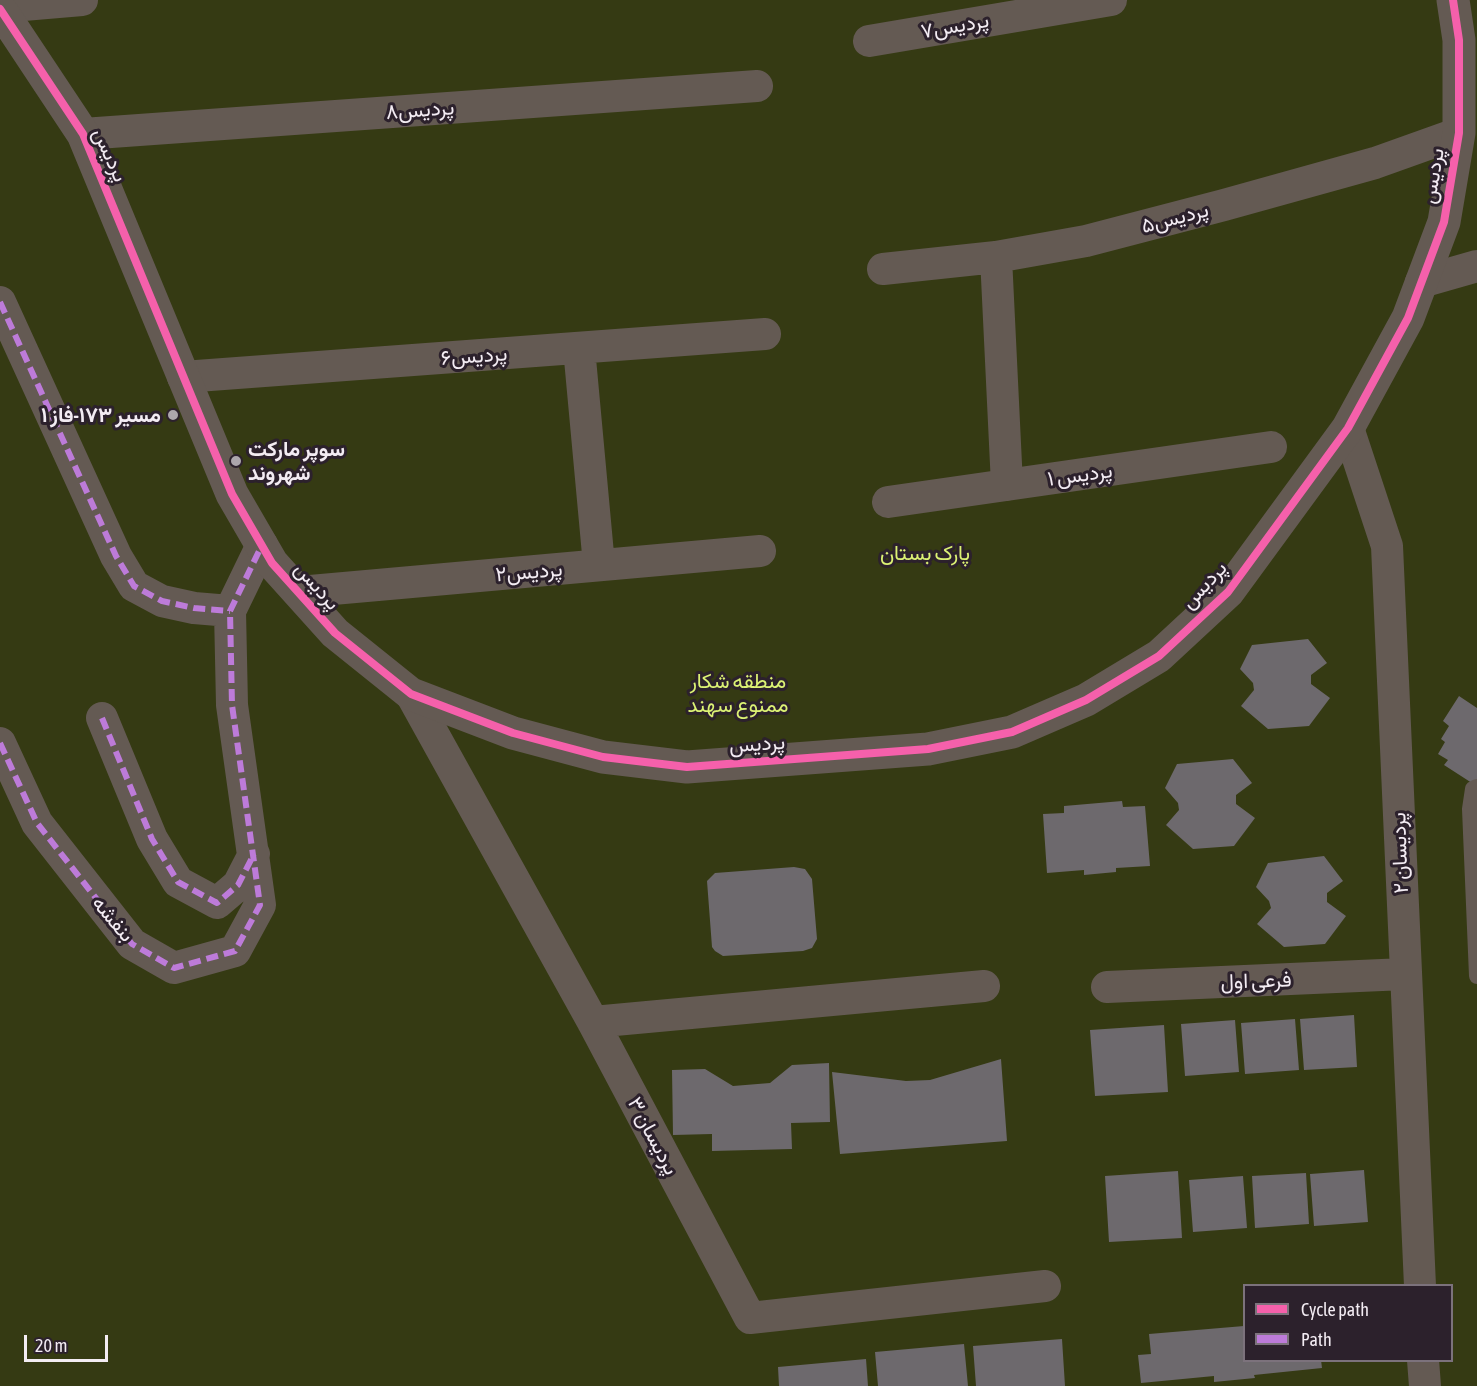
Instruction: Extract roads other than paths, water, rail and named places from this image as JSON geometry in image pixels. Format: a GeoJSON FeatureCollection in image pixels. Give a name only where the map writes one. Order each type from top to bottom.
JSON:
{"type":"FeatureCollection","features":[{"type":"Feature","properties":{"kind":"street"},"geometry":{"type":"LineString","coordinates":[[0,8],[82,0]]}},
{"type":"Feature","properties":{"kind":"street","name":"پردیس۷"},"geometry":{"type":"LineString","coordinates":[[869,41],[1111,0]]}},
{"type":"Feature","properties":{"kind":"street","name":"پردیس"},"geometry":{"type":"LineString","coordinates":[[0,8],[83,134],[231,494],[272,563],[334,633],[411,694],[513,734],[603,758],[687,767],[928,749],[1012,732],[1086,700],[1159,656],[1228,592],[1348,428],[1408,318],[1444,222],[1459,133],[1459,40],[1452,0]]}},
{"type":"Feature","properties":{"kind":"street","name":"پردیس۸"},"geometry":{"type":"LineString","coordinates":[[83,134],[758,86]]}},
{"type":"Feature","properties":{"kind":"street","name":"پردیس۵"},"geometry":{"type":"LineString","coordinates":[[883,269],[996,257],[1086,242],[1375,163],[1459,133]]}},
{"type":"Feature","properties":{"kind":"street"},"geometry":{"type":"LineString","coordinates":[[996,257],[1007,485]]}},
{"type":"Feature","properties":{"kind":"street"},"geometry":{"type":"LineString","coordinates":[[1421,282],[1477,266]]}},
{"type":"Feature","properties":{"kind":"street"},"geometry":{"type":"LineString","coordinates":[[0,302],[116,556],[134,586],[162,601],[194,608],[230,611]]}},
{"type":"Feature","properties":{"kind":"street","name":"پردیس۶"},"geometry":{"type":"LineString","coordinates":[[183,377],[765,334]]}},
{"type":"Feature","properties":{"kind":"street"},"geometry":{"type":"LineString","coordinates":[[579,348],[599,565]]}},
{"type":"Feature","properties":{"kind":"street","name":"پردیسان ۲"},"geometry":{"type":"LineString","coordinates":[[1348,428],[1387,546],[1420,1284]]}},
{"type":"Feature","properties":{"kind":"street","name":"پردیس ۱"},"geometry":{"type":"LineString","coordinates":[[888,502],[1271,447]]}},
{"type":"Feature","properties":{"kind":"street","name":"بنفشه"},"geometry":{"type":"LineString","coordinates":[[0,742],[37,823],[132,944],[174,968],[236,951],[260,906],[232,705],[230,611],[262,545]]}},
{"type":"Feature","properties":{"kind":"street","name":"پردیس۲"},"geometry":{"type":"LineString","coordinates":[[299,592],[760,551]]}},
{"type":"Feature","properties":{"kind":"street","name":"پردیسان ۳"},"geometry":{"type":"LineString","coordinates":[[411,694],[593,1022],[750,1318],[1045,1286]]}},
{"type":"Feature","properties":{"kind":"street"},"geometry":{"type":"LineString","coordinates":[[102,718],[152,839],[178,882],[217,903],[238,885],[254,854]]}},
{"type":"Feature","properties":{"kind":"street","name":"فرعی اول"},"geometry":{"type":"LineString","coordinates":[[1107,987],[1406,974]]}},
{"type":"Feature","properties":{"kind":"street"},"geometry":{"type":"LineString","coordinates":[[593,1022],[984,986]]}},
{"type":"Feature","properties":{"kind":"street"},"geometry":{"type":"LineString","coordinates":[[1423,1362],[1425,1386]]}},
{"type":"Feature","properties":{"kind":"lane"},"geometry":{"type":"LineString","coordinates":[[1477,787],[1473,789],[1470,809],[1477,976]]}},
{"type":"Feature","properties":{"kind":"place","name":"مسیر ۱۷۳-فاز ۱"},"geometry":{"type":"Point","coordinates":[173,415]}},
{"type":"Feature","properties":{"kind":"place","name":"سوپر مارکت شهروند"},"geometry":{"type":"Point","coordinates":[236,461]}},
{"type":"Feature","properties":{"kind":"park label","name":"پارک بستان"},"geometry":{"type":"Point","coordinates":[925,553]}},
{"type":"Feature","properties":{"kind":"park label","name":"منطقه شکار ممنوع سهند"},"geometry":{"type":"Point","coordinates":[738,693]}}]}
